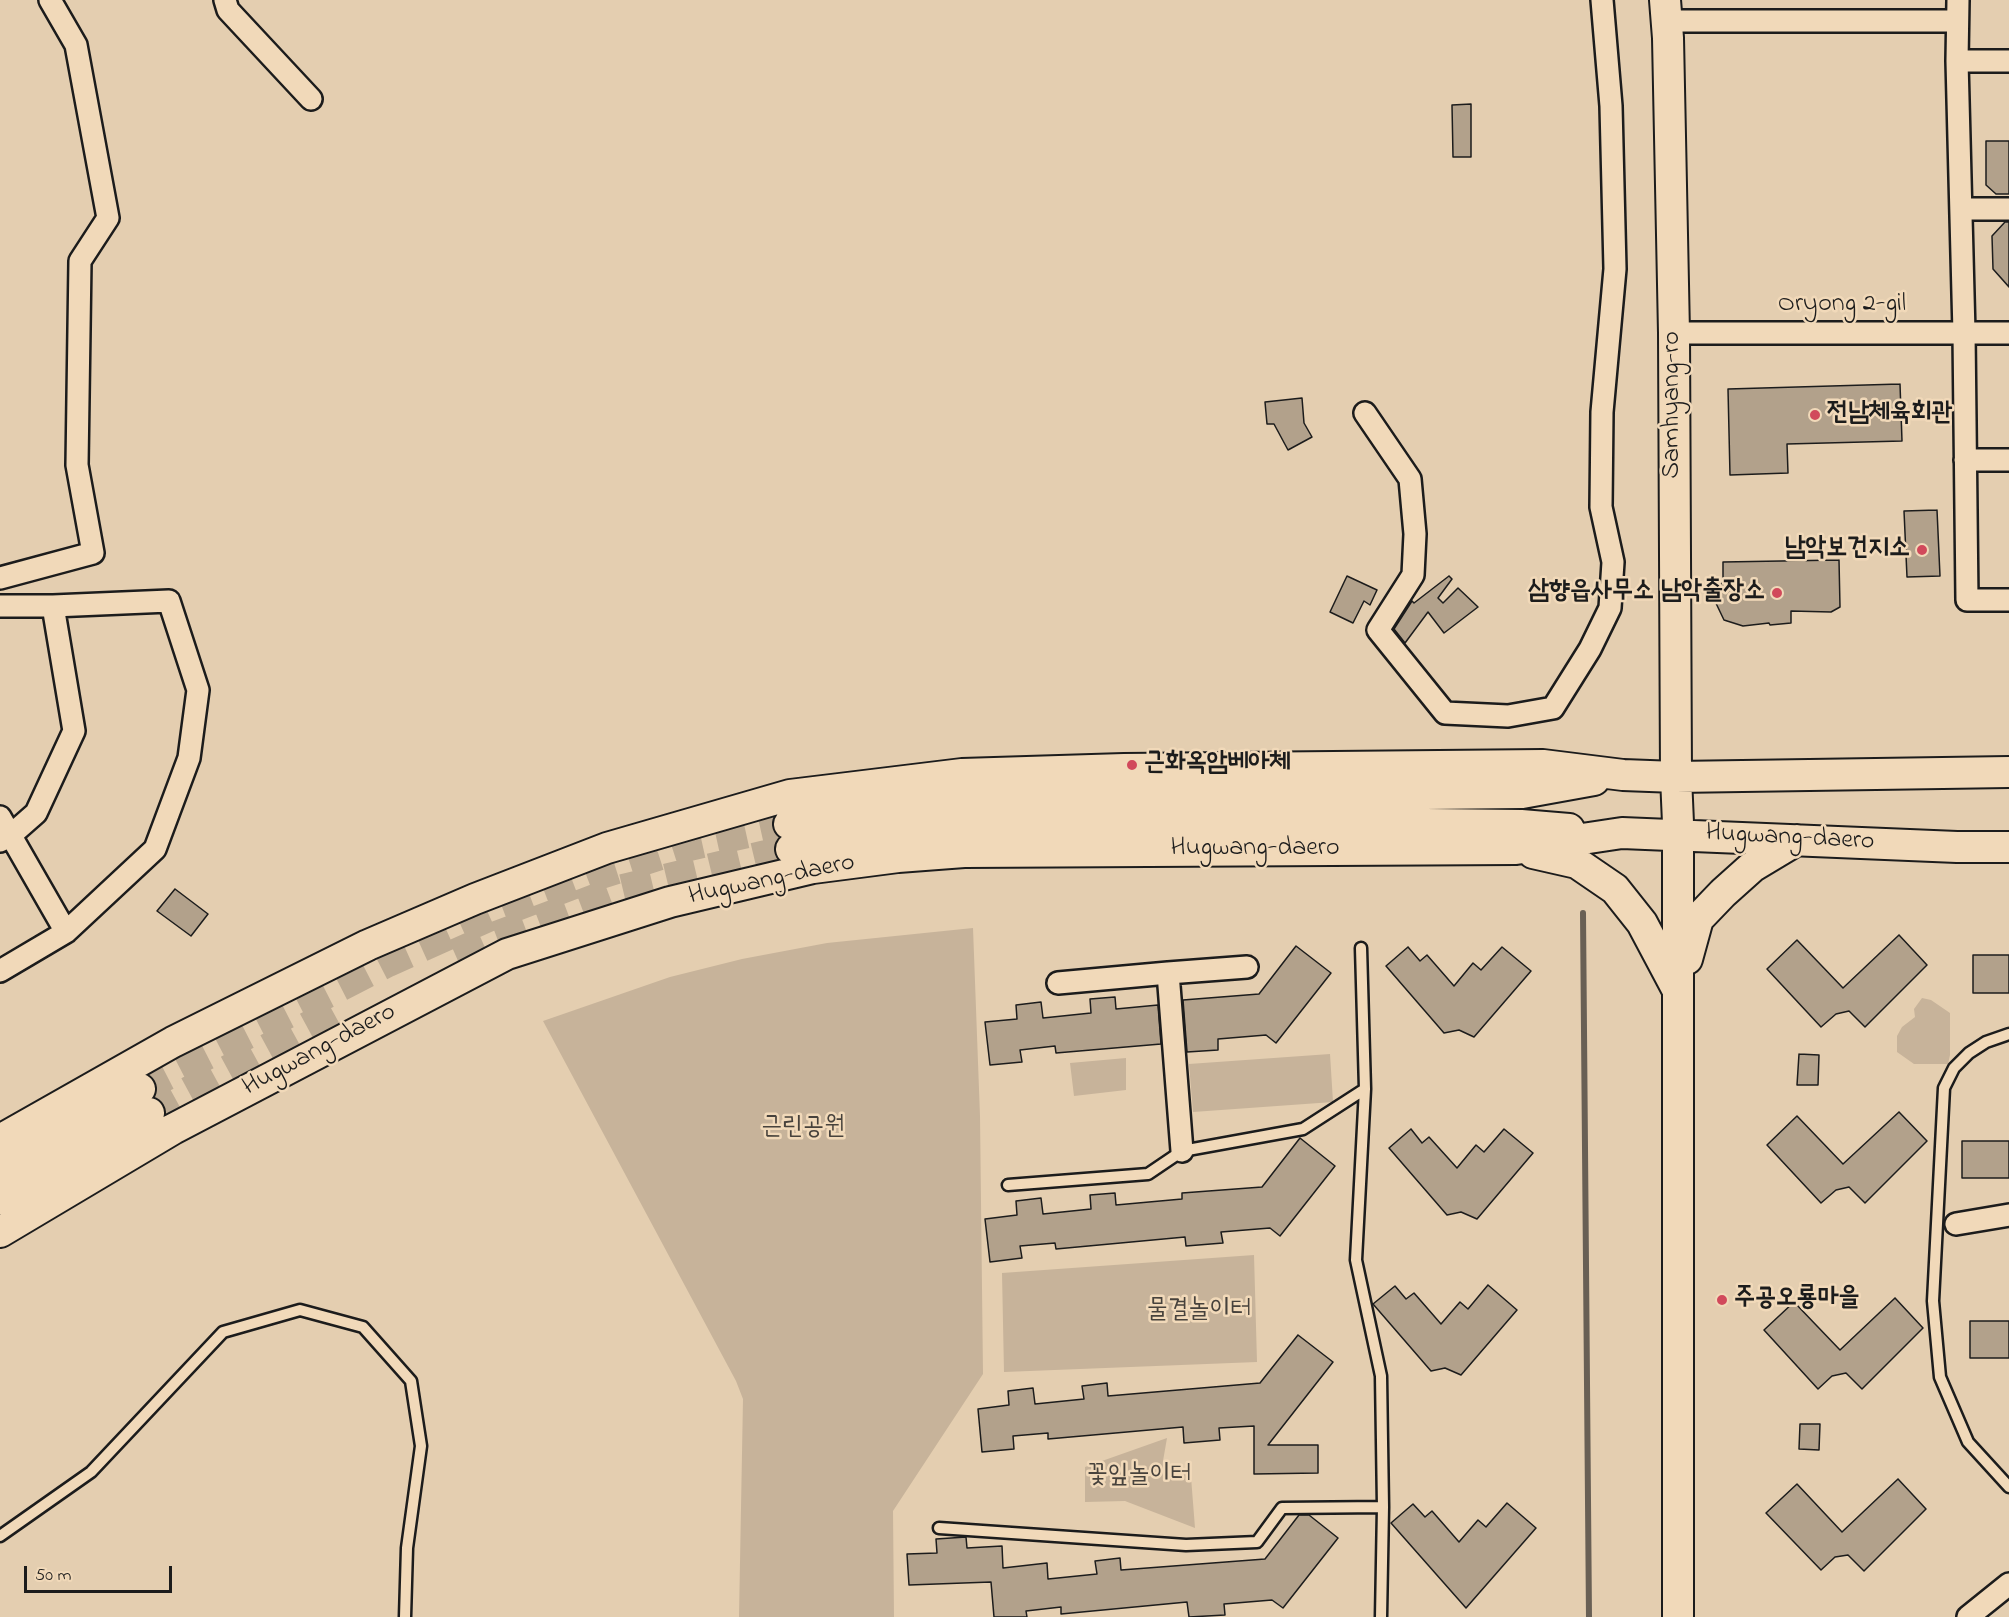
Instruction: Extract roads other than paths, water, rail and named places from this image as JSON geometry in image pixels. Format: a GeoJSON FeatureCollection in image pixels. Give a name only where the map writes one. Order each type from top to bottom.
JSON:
{"type":"FeatureCollection","features":[{"type":"Feature","properties":{"kind":"street"},"geometry":{"type":"LineString","coordinates":[[0,578],[93,553],[78,465],[80,261],[108,218],[76,45],[50,0]]}},
{"type":"Feature","properties":{"kind":"street"},"geometry":{"type":"LineString","coordinates":[[225,0],[228,10],[311,99]]}},
{"type":"Feature","properties":{"kind":"street"},"geometry":{"type":"LineString","coordinates":[[1365,413],[1410,479],[1415,534],[1413,574],[1378,630],[1445,713],[1508,716],[1553,708],[1590,649],[1610,608],[1613,562],[1601,507],[1602,412],[1615,269],[1611,106],[1602,0]]}},
{"type":"Feature","properties":{"kind":"street"},"geometry":{"type":"LineString","coordinates":[[1958,0],[1957,62],[1964,333],[1967,600],[2009,600]]}},
{"type":"Feature","properties":{"kind":"street"},"geometry":{"type":"LineString","coordinates":[[1666,10],[1957,21]]}},
{"type":"Feature","properties":{"kind":"street","name":"Samhyang-ro"},"geometry":{"type":"LineString","coordinates":[[1666,10],[1674,333],[1678,991],[1678,1617]]}},
{"type":"Feature","properties":{"kind":"street"},"geometry":{"type":"LineString","coordinates":[[1957,62],[2009,61]]}},
{"type":"Feature","properties":{"kind":"street"},"geometry":{"type":"LineString","coordinates":[[1961,209],[2009,209]]}},
{"type":"Feature","properties":{"kind":"street","name":"Oryong 2-gil"},"geometry":{"type":"LineString","coordinates":[[1674,333],[2009,333]]}},
{"type":"Feature","properties":{"kind":"street"},"geometry":{"type":"LineString","coordinates":[[1965,460],[2009,460]]}},
{"type":"Feature","properties":{"kind":"street"},"geometry":{"type":"LineString","coordinates":[[0,606],[169,601],[198,690],[189,758],[155,849],[66,932],[0,971]]}},
{"type":"Feature","properties":{"kind":"street"},"geometry":{"type":"LineString","coordinates":[[5,838],[36,813],[74,731],[53,606]]}},
{"type":"Feature","properties":{"kind":"street","name":"Hugwang-daero"},"geometry":{"type":"LineString","coordinates":[[0,1140],[173,1042],[368,945],[476,899],[607,848],[790,795],[962,774],[1124,769],[1543,765],[1623,775],[1676,777],[1950,771],[2009,772]]}},
{"type":"Feature","properties":{"kind":"street","name":"Hugwang-daero"},"geometry":{"type":"LineString","coordinates":[[1950,771],[2009,785]]}},
{"type":"Feature","properties":{"kind":"street","name":"Hugwang-daero"},"geometry":{"type":"LineString","coordinates":[[1622,833],[1521,825],[1144,821],[976,825],[790,836],[976,802],[1137,797],[1522,793],[1623,775]]}},
{"type":"Feature","properties":{"kind":"street"},"geometry":{"type":"LineString","coordinates":[[0,817],[5,838],[66,932]]}},
{"type":"Feature","properties":{"kind":"street","name":"Hugwang-daero"},"geometry":{"type":"LineString","coordinates":[[0,1232],[173,1129],[507,954],[670,902],[813,868],[898,857],[964,852],[1516,849],[1677,822],[1797,840],[2009,847]]}},
{"type":"Feature","properties":{"kind":"street","name":"Hugwang-daero"},"geometry":{"type":"LineString","coordinates":[[1957,847],[2009,836]]}},
{"type":"Feature","properties":{"kind":"street"},"geometry":{"type":"LineString","coordinates":[[1678,991],[1698,919],[1752,867],[1797,840]]}},
{"type":"Feature","properties":{"kind":"street"},"geometry":{"type":"LineString","coordinates":[[1516,849],[1577,863],[1615,889],[1642,923],[1678,991]]}},
{"type":"Feature","properties":{"kind":"street"},"geometry":{"type":"LineString","coordinates":[[1058,983],[1247,967]]}},
{"type":"Feature","properties":{"kind":"street"},"geometry":{"type":"LineString","coordinates":[[1168,973],[1182,1151]]}},
{"type":"Feature","properties":{"kind":"street"},"geometry":{"type":"LineString","coordinates":[[0,1167],[145,1101],[0,1199]]}},
{"type":"Feature","properties":{"kind":"street"},"geometry":{"type":"LineString","coordinates":[[1956,1224],[2009,1215]]}},
{"type":"Feature","properties":{"kind":"street"},"geometry":{"type":"LineString","coordinates":[[1968,1617],[2009,1584]]}},
{"type":"Feature","properties":{"kind":"lane"},"geometry":{"type":"LineString","coordinates":[[1361,948],[1365,1089],[1356,1260],[1381,1376],[1383,1507],[1381,1617]]}},
{"type":"Feature","properties":{"kind":"lane"},"geometry":{"type":"LineString","coordinates":[[2009,1034],[1986,1042],[1969,1053],[1954,1068],[1944,1088],[1933,1301],[1940,1377],[1968,1442],[2009,1487]]}},
{"type":"Feature","properties":{"kind":"lane"},"geometry":{"type":"LineString","coordinates":[[1008,1185],[1148,1174],[1182,1151],[1303,1129],[1365,1089]]}},
{"type":"Feature","properties":{"kind":"lane"},"geometry":{"type":"LineString","coordinates":[[0,1536],[91,1472],[223,1332],[300,1310],[363,1327],[411,1381],[421,1446],[407,1548],[405,1617]]}},
{"type":"Feature","properties":{"kind":"lane"},"geometry":{"type":"LineString","coordinates":[[939,1528],[1186,1545],[1257,1542],[1282,1508],[1383,1507]]}},
{"type":"Feature","properties":{"kind":"waterway"},"geometry":{"type":"LineString","coordinates":[[1583,913],[1589,1617]]}},
{"type":"Feature","properties":{"kind":"tunnel"},"geometry":{"type":"LineString","coordinates":[[140,1089],[388,962],[490,916],[601,874],[689,846],[789,824]]}},
{"type":"Feature","properties":{"kind":"tunnel"},"geometry":{"type":"LineString","coordinates":[[455,954],[491,938],[619,890],[791,849]]}},
{"type":"Feature","properties":{"kind":"tunnel"},"geometry":{"type":"LineString","coordinates":[[149,1113],[342,1008]]}},
{"type":"Feature","properties":{"kind":"place","name":"전남체육회관"},"geometry":{"type":"Point","coordinates":[1815,415]}},
{"type":"Feature","properties":{"kind":"place","name":"남악보건지소"},"geometry":{"type":"Point","coordinates":[1922,550]}},
{"type":"Feature","properties":{"kind":"place","name":"삼향읍사무소 남악출장소"},"geometry":{"type":"Point","coordinates":[1777,593]}},
{"type":"Feature","properties":{"kind":"place","name":"근화옥암베아체"},"geometry":{"type":"Point","coordinates":[1132,765]}},
{"type":"Feature","properties":{"kind":"place","name":"주공오룡마을"},"geometry":{"type":"Point","coordinates":[1722,1300]}},
{"type":"Feature","properties":{"kind":"park label","name":"근린공원"},"geometry":{"type":"Point","coordinates":[803,1129]}},
{"type":"Feature","properties":{"kind":"park label","name":"물결놀이터"},"geometry":{"type":"Point","coordinates":[1199,1312]}},
{"type":"Feature","properties":{"kind":"park label","name":"꽃잎놀이터"},"geometry":{"type":"Point","coordinates":[1139,1477]}}]}
